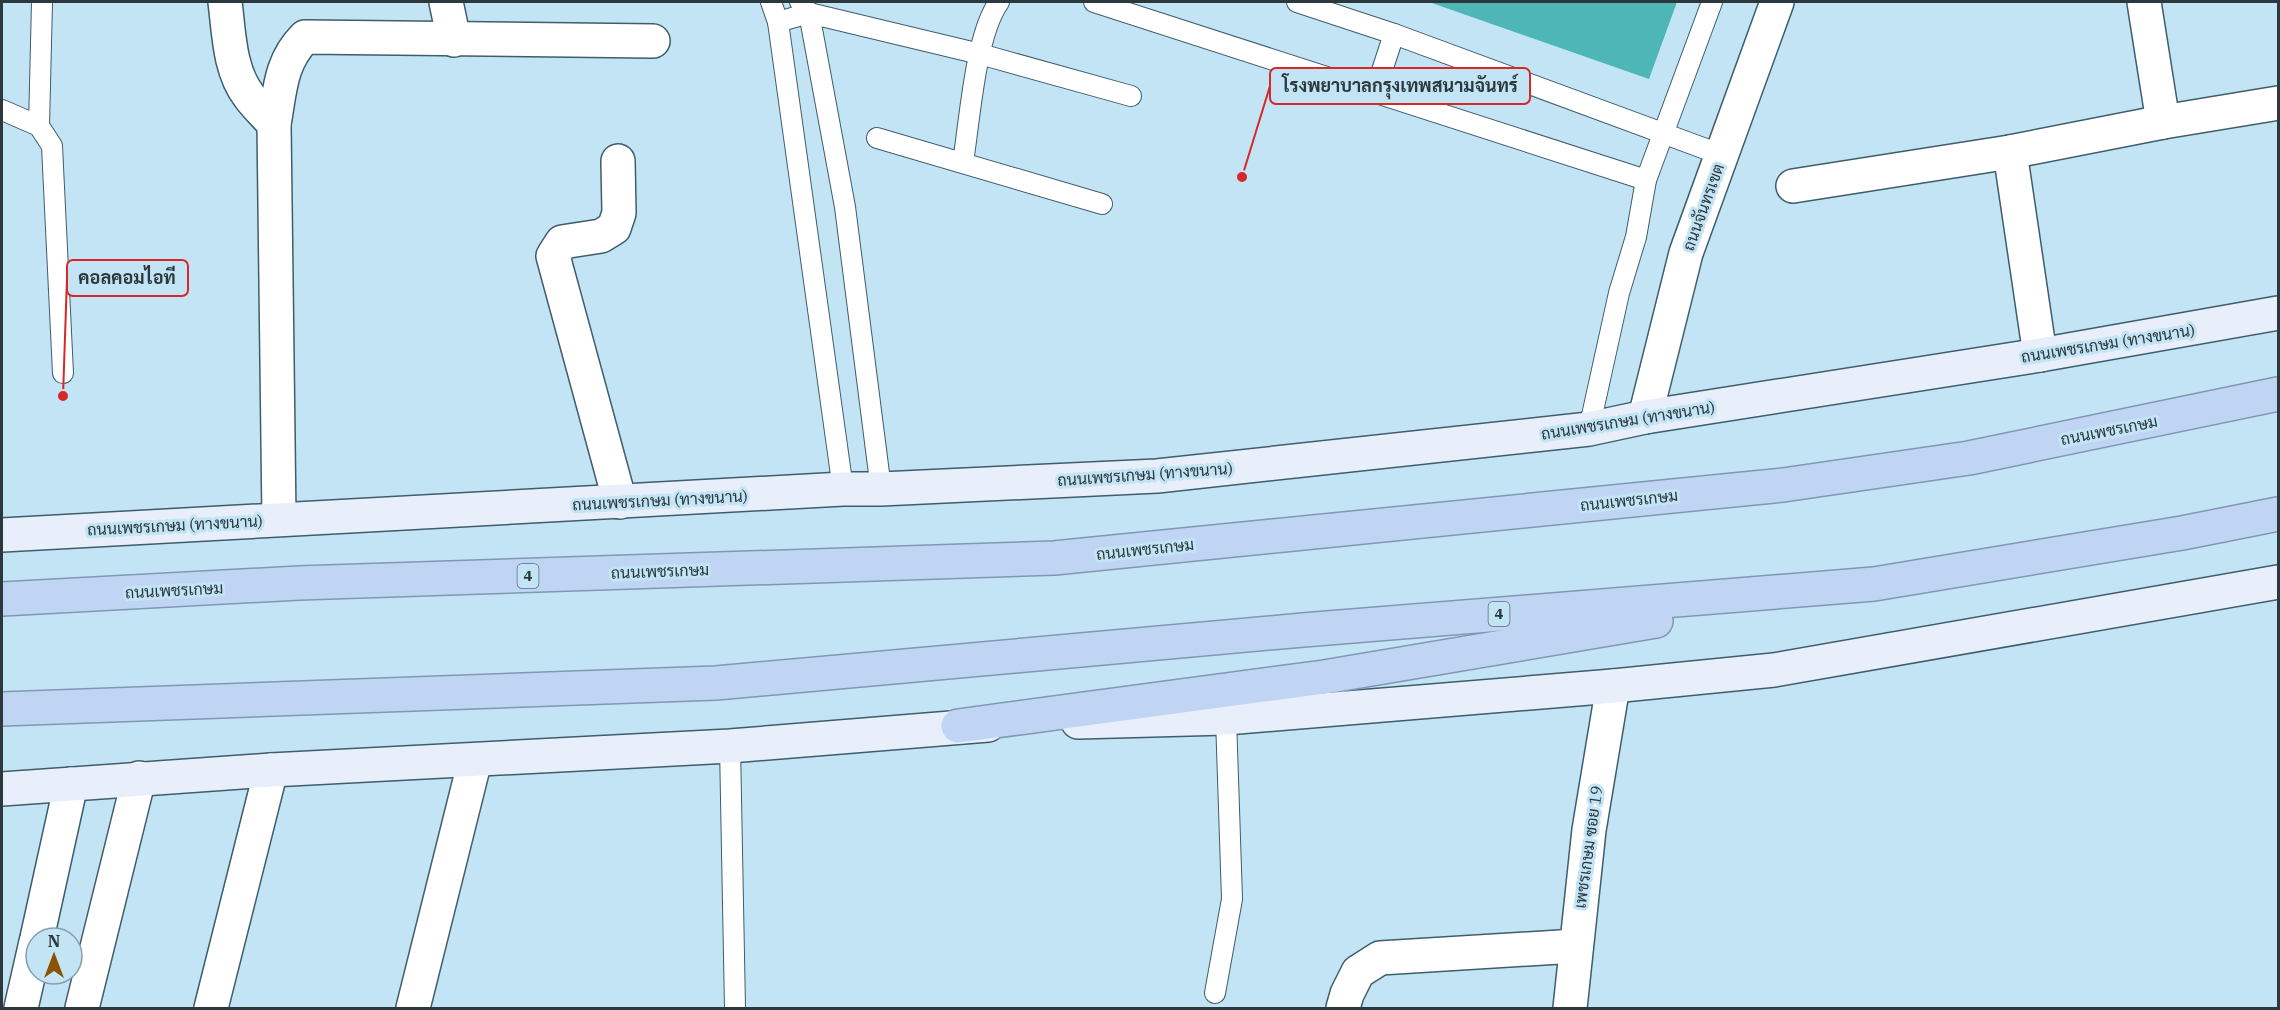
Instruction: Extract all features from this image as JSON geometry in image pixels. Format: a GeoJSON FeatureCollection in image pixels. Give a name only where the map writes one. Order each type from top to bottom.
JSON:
{"type":"FeatureCollection","features":[{"type":"Feature","properties":{"kind":"highway","name":"ถนนเพชรเกษม"},"geometry":{"type":"LineString","coordinates":[[2,598],[299,583],[1054,558],[1783,485],[1969,458],[2278,394]]}},
{"type":"Feature","properties":{"kind":"highway","name":"4"},"geometry":{"type":"LineString","coordinates":[[2,710],[716,683],[1303,630],[1874,584],[2182,533],[2278,514]]}},
{"type":"Feature","properties":{"kind":"highway"},"geometry":{"type":"LineString","coordinates":[[958,726],[1324,677],[1874,584]]}},
{"type":"Feature","properties":{"kind":"main road","name":"ถนนเพชรเกษม (ทางขนาน)"},"geometry":{"type":"LineString","coordinates":[[2,535],[843,489],[1157,476],[1589,429],[1645,417],[2040,355],[2278,314]]}},
{"type":"Feature","properties":{"kind":"main road"},"geometry":{"type":"LineString","coordinates":[[2,789],[271,770],[730,746],[958,726],[1226,718],[1614,686],[1774,670],[2278,582]]}},
{"type":"Feature","properties":{"kind":"street"},"geometry":{"type":"LineString","coordinates":[[225,2],[233,62],[240,81],[248,96],[274,124]]}},
{"type":"Feature","properties":{"kind":"street"},"geometry":{"type":"LineString","coordinates":[[446,2],[454,40]]}},
{"type":"Feature","properties":{"kind":"street","name":"ถนนจันทรเขต"},"geometry":{"type":"LineString","coordinates":[[1645,417],[1686,253],[1777,2]]}},
{"type":"Feature","properties":{"kind":"street"},"geometry":{"type":"LineString","coordinates":[[2144,2],[2163,122]]}},
{"type":"Feature","properties":{"kind":"street"},"geometry":{"type":"LineString","coordinates":[[279,519],[274,124],[285,66],[293,50],[305,37],[653,41]]}},
{"type":"Feature","properties":{"kind":"street"},"geometry":{"type":"LineString","coordinates":[[1793,186],[2010,152],[2163,122],[2278,103]]}},
{"type":"Feature","properties":{"kind":"street"},"geometry":{"type":"LineString","coordinates":[[2010,152],[2040,355]]}},
{"type":"Feature","properties":{"kind":"street"},"geometry":{"type":"LineString","coordinates":[[618,161],[619,213],[614,228],[601,236],[562,242],[553,256],[620,502]]}},
{"type":"Feature","properties":{"kind":"street","name":"เพชรเกษม ซอย 19"},"geometry":{"type":"LineString","coordinates":[[1570,1008],[1589,830],[1614,686]]}},
{"type":"Feature","properties":{"kind":"street"},"geometry":{"type":"LineString","coordinates":[[413,1008],[475,760]]}},
{"type":"Feature","properties":{"kind":"street"},"geometry":{"type":"LineString","coordinates":[[211,1008],[271,770]]}},
{"type":"Feature","properties":{"kind":"street"},"geometry":{"type":"LineString","coordinates":[[82,1008],[139,778]]}},
{"type":"Feature","properties":{"kind":"street"},"geometry":{"type":"LineString","coordinates":[[39,926],[71,784]]}},
{"type":"Feature","properties":{"kind":"street"},"geometry":{"type":"LineString","coordinates":[[1343,1008],[1358,972],[1380,958],[1576,946]]}},
{"type":"Feature","properties":{"kind":"street"},"geometry":{"type":"LineString","coordinates":[[21,1008],[26,986]]}},
{"type":"Feature","properties":{"kind":"lane"},"geometry":{"type":"LineString","coordinates":[[39,126],[42,2]]}},
{"type":"Feature","properties":{"kind":"lane"},"geometry":{"type":"LineString","coordinates":[[771,2],[778,22],[843,489]]}},
{"type":"Feature","properties":{"kind":"lane"},"geometry":{"type":"LineString","coordinates":[[963,162],[980,54],[992,12],[999,2]]}},
{"type":"Feature","properties":{"kind":"lane"},"geometry":{"type":"LineString","coordinates":[[1094,2],[1646,180]]}},
{"type":"Feature","properties":{"kind":"lane"},"geometry":{"type":"LineString","coordinates":[[1297,2],[1394,34],[1722,155]]}},
{"type":"Feature","properties":{"kind":"lane"},"geometry":{"type":"LineString","coordinates":[[1589,429],[1619,293],[1636,237],[1646,180],[1712,2]]}},
{"type":"Feature","properties":{"kind":"lane"},"geometry":{"type":"LineString","coordinates":[[778,22],[804,7],[1131,96]]}},
{"type":"Feature","properties":{"kind":"lane"},"geometry":{"type":"LineString","coordinates":[[804,7],[844,207],[881,489]]}},
{"type":"Feature","properties":{"kind":"lane"},"geometry":{"type":"LineString","coordinates":[[1375,92],[1394,34]]}},
{"type":"Feature","properties":{"kind":"lane"},"geometry":{"type":"LineString","coordinates":[[2,110],[39,126],[52,146],[63,373]]}},
{"type":"Feature","properties":{"kind":"lane"},"geometry":{"type":"LineString","coordinates":[[877,138],[1102,204]]}},
{"type":"Feature","properties":{"kind":"lane"},"geometry":{"type":"LineString","coordinates":[[1215,993],[1232,899],[1226,718]]}},
{"type":"Feature","properties":{"kind":"lane"},"geometry":{"type":"LineString","coordinates":[[730,746],[735,1008]]}},
{"type":"Feature","properties":{"kind":"building"},"geometry":{"type":"Polygon","coordinates":[[[1429,2],[1677,2],[1649,79],[1429,2]]]}},
{"type":"Feature","properties":{"kind":"place","name":"โรงพยาบาลกรุงเทพสนามจันทร์"},"geometry":{"type":"Point","coordinates":[1242,177]}},
{"type":"Feature","properties":{"kind":"place","name":"คอลคอมไอที"},"geometry":{"type":"Point","coordinates":[63,396]}}]}
